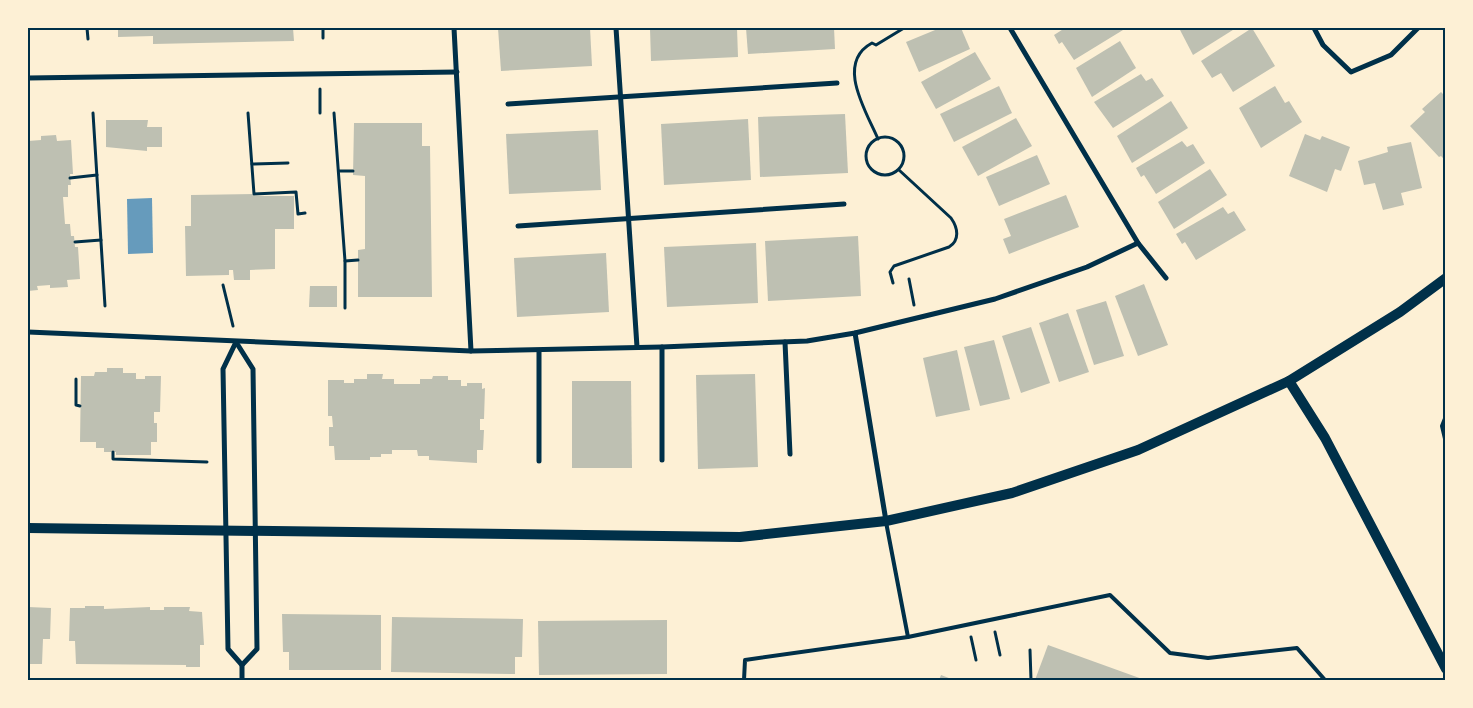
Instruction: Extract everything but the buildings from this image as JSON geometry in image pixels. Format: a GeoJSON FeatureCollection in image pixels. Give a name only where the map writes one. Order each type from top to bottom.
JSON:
{"type":"FeatureCollection","features":[{"type":"Feature","properties":{"kind":"main road"},"geometry":{"type":"LineString","coordinates":[[28,528],[740,537],[886,521],[1012,493],[1138,450],[1289,381],[1400,312],[1446,278]]}},
{"type":"Feature","properties":{"kind":"main road"},"geometry":{"type":"LineString","coordinates":[[1289,381],[1325,438],[1446,669]]}},
{"type":"Feature","properties":{"kind":"street"},"geometry":{"type":"LineString","coordinates":[[454,28],[470,351]]}},
{"type":"Feature","properties":{"kind":"street"},"geometry":{"type":"LineString","coordinates":[[616,28],[637,348]]}},
{"type":"Feature","properties":{"kind":"street"},"geometry":{"type":"LineString","coordinates":[[1010,28],[1138,243],[1166,278]]}},
{"type":"Feature","properties":{"kind":"street"},"geometry":{"type":"LineString","coordinates":[[1314,28],[1323,46],[1351,72],[1391,54],[1418,28]]}},
{"type":"Feature","properties":{"kind":"street"},"geometry":{"type":"LineString","coordinates":[[28,78],[457,72]]}},
{"type":"Feature","properties":{"kind":"street"},"geometry":{"type":"LineString","coordinates":[[508,104],[837,83]]}},
{"type":"Feature","properties":{"kind":"street"},"geometry":{"type":"LineString","coordinates":[[518,226],[844,204]]}},
{"type":"Feature","properties":{"kind":"street"},"geometry":{"type":"LineString","coordinates":[[28,332],[470,351],[539,351],[785,342],[855,333],[995,298],[1087,267],[1138,243]]}},
{"type":"Feature","properties":{"kind":"street"},"geometry":{"type":"LineString","coordinates":[[855,333],[886,521]]}},
{"type":"Feature","properties":{"kind":"street"},"geometry":{"type":"LineString","coordinates":[[236,342],[223,369],[228,649],[242,665],[242,680]]}},
{"type":"Feature","properties":{"kind":"street"},"geometry":{"type":"LineString","coordinates":[[236,342],[253,369],[258,649],[242,665]]}},
{"type":"Feature","properties":{"kind":"street"},"geometry":{"type":"LineString","coordinates":[[785,342],[790,454]]}},
{"type":"Feature","properties":{"kind":"street"},"geometry":{"type":"LineString","coordinates":[[662,347],[662,460]]}},
{"type":"Feature","properties":{"kind":"street"},"geometry":{"type":"LineString","coordinates":[[539,351],[539,461]]}},
{"type":"Feature","properties":{"kind":"lane"},"geometry":{"type":"LineString","coordinates":[[1446,416],[1442,426],[1446,443]]}},
{"type":"Feature","properties":{"kind":"lane"},"geometry":{"type":"LineString","coordinates":[[886,521],[908,637]]}},
{"type":"Feature","properties":{"kind":"lane"},"geometry":{"type":"LineString","coordinates":[[744,680],[745,660],[908,637],[1110,594],[1170,653],[1208,658],[1297,648],[1325,680]]}},
{"type":"Feature","properties":{"kind":"path"},"geometry":{"type":"LineString","coordinates":[[87,28],[88,39]]}},
{"type":"Feature","properties":{"kind":"path"},"geometry":{"type":"LineString","coordinates":[[323,28],[323,38]]}},
{"type":"Feature","properties":{"kind":"path"},"geometry":{"type":"LineString","coordinates":[[878,139],[858,90],[854,66],[859,53],[866,46],[872,43],[876,45],[904,28]]}},
{"type":"Feature","properties":{"kind":"path"},"geometry":{"type":"LineString","coordinates":[[320,113],[321,74]]}},
{"type":"Feature","properties":{"kind":"path"},"geometry":{"type":"LineString","coordinates":[[93,113],[105,306]]}},
{"type":"Feature","properties":{"kind":"path"},"geometry":{"type":"LineString","coordinates":[[248,113],[254,194],[296,192],[298,214],[305,213]]}},
{"type":"Feature","properties":{"kind":"path"},"geometry":{"type":"LineString","coordinates":[[334,113],[345,261],[345,308]]}},
{"type":"Feature","properties":{"kind":"path"},"geometry":{"type":"LineString","coordinates":[[889,138],[900,143],[905,154],[904,160],[899,170],[894,174],[882,175],[876,173],[868,165],[866,159],[869,147],[878,139],[889,138]]}},
{"type":"Feature","properties":{"kind":"path"},"geometry":{"type":"LineString","coordinates":[[252,164],[288,163]]}},
{"type":"Feature","properties":{"kind":"path"},"geometry":{"type":"LineString","coordinates":[[893,283],[890,272],[894,266],[949,247],[954,244],[957,238],[956,224],[951,218],[899,170]]}},
{"type":"Feature","properties":{"kind":"path"},"geometry":{"type":"LineString","coordinates":[[339,171],[353,171]]}},
{"type":"Feature","properties":{"kind":"path"},"geometry":{"type":"LineString","coordinates":[[70,178],[97,175]]}},
{"type":"Feature","properties":{"kind":"path"},"geometry":{"type":"LineString","coordinates":[[75,242],[101,240]]}},
{"type":"Feature","properties":{"kind":"path"},"geometry":{"type":"LineString","coordinates":[[345,261],[358,260]]}},
{"type":"Feature","properties":{"kind":"path"},"geometry":{"type":"LineString","coordinates":[[909,279],[917,317]]}},
{"type":"Feature","properties":{"kind":"path"},"geometry":{"type":"LineString","coordinates":[[223,285],[236,342]]}},
{"type":"Feature","properties":{"kind":"path"},"geometry":{"type":"LineString","coordinates":[[76,379],[76,406],[80,406]]}},
{"type":"Feature","properties":{"kind":"path"},"geometry":{"type":"LineString","coordinates":[[113,452],[113,459],[206,462]]}},
{"type":"Feature","properties":{"kind":"path"},"geometry":{"type":"LineString","coordinates":[[992,619],[1000,655]]}},
{"type":"Feature","properties":{"kind":"path"},"geometry":{"type":"LineString","coordinates":[[968,624],[976,660]]}},
{"type":"Feature","properties":{"kind":"path"},"geometry":{"type":"LineString","coordinates":[[1030,650],[1031,680]]}},
{"type":"Feature","properties":{"kind":"water"},"geometry":{"type":"Polygon","coordinates":[[[152,198],[153,253],[128,254],[127,199],[152,198]]]}}]}
